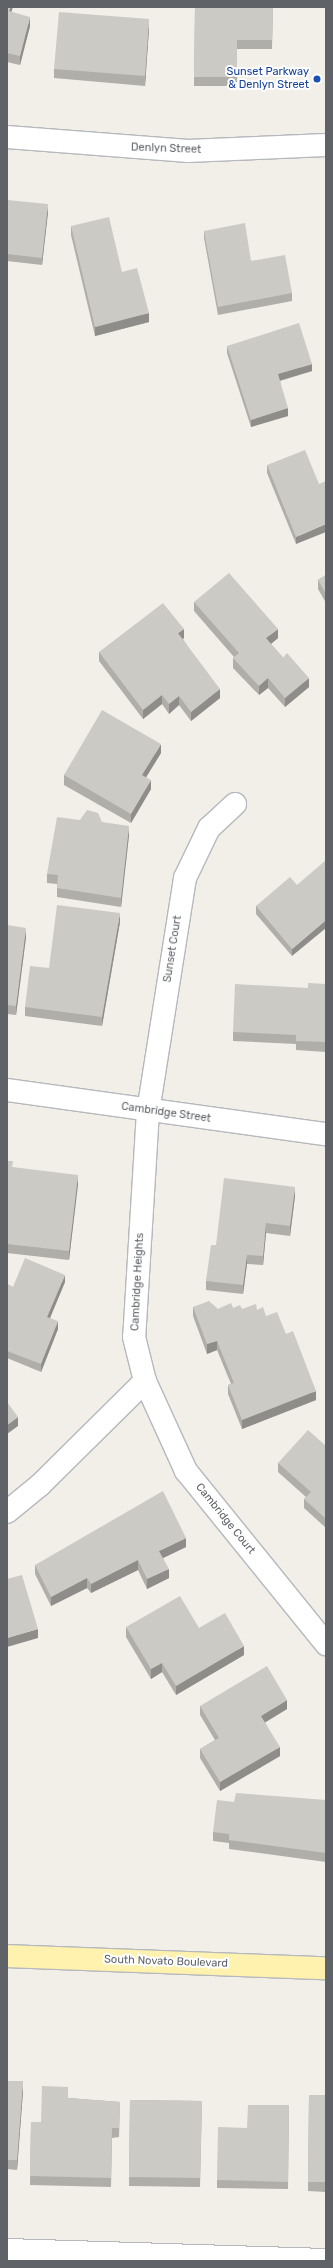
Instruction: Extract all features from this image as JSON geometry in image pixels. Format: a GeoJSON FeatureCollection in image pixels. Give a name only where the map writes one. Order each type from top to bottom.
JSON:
{"type":"FeatureCollection","features":[{"type":"Feature","properties":{"kind":"main road","name":"South Novato Boulevard"},"geometry":{"type":"LineString","coordinates":[[7,1956],[326,1968]]}},
{"type":"Feature","properties":{"kind":"street","name":"Denlyn Street"},"geometry":{"type":"LineString","coordinates":[[7,137],[188,151],[326,145]]}},
{"type":"Feature","properties":{"kind":"street","name":"Sunset Court"},"geometry":{"type":"LineString","coordinates":[[148,1111],[185,878],[209,828],[235,804]]}},
{"type":"Feature","properties":{"kind":"street","name":"Cambridge Street"},"geometry":{"type":"LineString","coordinates":[[7,1090],[148,1111],[326,1134]]}},
{"type":"Feature","properties":{"kind":"street","name":"Cambridge Heights"},"geometry":{"type":"LineString","coordinates":[[145,1380],[134,1337],[148,1111]]}},
{"type":"Feature","properties":{"kind":"street"},"geometry":{"type":"LineString","coordinates":[[7,1512],[40,1485],[145,1380]]}},
{"type":"Feature","properties":{"kind":"street","name":"Cambridge Court"},"geometry":{"type":"LineString","coordinates":[[145,1380],[186,1471],[326,1644]]}},
{"type":"Feature","properties":{"kind":"street"},"geometry":{"type":"LineString","coordinates":[[7,2250],[326,2260]]}},
{"type":"Feature","properties":{"kind":"building"},"geometry":{"type":"Polygon","coordinates":[[[7,7],[10,7],[9,11],[30,17],[20,56],[7,53],[7,7]]]}},
{"type":"Feature","properties":{"kind":"building"},"geometry":{"type":"Polygon","coordinates":[[[195,7],[273,7],[272,40],[237,40],[237,77],[194,77],[195,7]]]}},
{"type":"Feature","properties":{"kind":"building"},"geometry":{"type":"Polygon","coordinates":[[[59,12],[149,19],[145,76],[54,69],[59,12]]]}},
{"type":"Feature","properties":{"kind":"building"},"geometry":{"type":"Polygon","coordinates":[[[7,200],[48,204],[42,258],[7,254],[7,200]]]}},
{"type":"Feature","properties":{"kind":"building"},"geometry":{"type":"Polygon","coordinates":[[[109,217],[122,272],[137,268],[149,313],[95,327],[71,226],[109,217]]]}},
{"type":"Feature","properties":{"kind":"building"},"geometry":{"type":"Polygon","coordinates":[[[245,223],[251,261],[285,255],[292,293],[218,307],[204,231],[245,223]]]}},
{"type":"Feature","properties":{"kind":"building"},"geometry":{"type":"Polygon","coordinates":[[[299,323],[312,364],[278,374],[288,408],[251,420],[227,346],[299,323]]]}},
{"type":"Feature","properties":{"kind":"building"},"geometry":{"type":"Polygon","coordinates":[[[305,450],[319,484],[326,481],[326,524],[296,537],[267,465],[305,450]]]}},
{"type":"Feature","properties":{"kind":"building"},"geometry":{"type":"Polygon","coordinates":[[[229,573],[278,629],[266,638],[283,658],[287,653],[309,678],[285,698],[268,678],[259,686],[233,658],[239,653],[194,602],[229,573]]]}},
{"type":"Feature","properties":{"kind":"building"},"geometry":{"type":"Polygon","coordinates":[[[326,575],[326,594],[318,580],[326,575]]]}},
{"type":"Feature","properties":{"kind":"building"},"geometry":{"type":"Polygon","coordinates":[[[163,603],[184,629],[178,633],[220,689],[191,712],[179,696],[169,704],[162,695],[143,710],[99,652],[163,603]]]}},
{"type":"Feature","properties":{"kind":"building"},"geometry":{"type":"Polygon","coordinates":[[[102,710],[161,744],[142,775],[151,780],[131,814],[64,775],[102,710]]]}},
{"type":"Feature","properties":{"kind":"building"},"geometry":{"type":"Polygon","coordinates":[[[87,810],[98,813],[102,822],[129,826],[121,898],[57,888],[58,875],[47,874],[57,817],[80,820],[87,810]]]}},
{"type":"Feature","properties":{"kind":"building"},"geometry":{"type":"Polygon","coordinates":[[[326,860],[326,920],[292,949],[256,906],[290,877],[297,885],[326,860]]]}},
{"type":"Feature","properties":{"kind":"building"},"geometry":{"type":"Polygon","coordinates":[[[57,905],[120,913],[102,1017],[25,1007],[30,966],[49,968],[57,905]]]}},
{"type":"Feature","properties":{"kind":"building"},"geometry":{"type":"Polygon","coordinates":[[[7,925],[26,928],[16,1006],[7,1005],[7,925]]]}},
{"type":"Feature","properties":{"kind":"building"},"geometry":{"type":"Polygon","coordinates":[[[308,983],[326,984],[326,1042],[296,1041],[296,1035],[233,1032],[235,984],[308,988],[308,983]]]}},
{"type":"Feature","properties":{"kind":"building"},"geometry":{"type":"Polygon","coordinates":[[[7,1161],[13,1161],[12,1167],[78,1175],[69,1251],[7,1244],[7,1161]]]}},
{"type":"Feature","properties":{"kind":"building"},"geometry":{"type":"Polygon","coordinates":[[[224,1178],[295,1187],[290,1226],[266,1223],[263,1256],[247,1255],[243,1285],[206,1281],[211,1245],[216,1245],[224,1178]]]}},
{"type":"Feature","properties":{"kind":"building"},"geometry":{"type":"Polygon","coordinates":[[[25,1258],[65,1275],[47,1317],[58,1321],[41,1364],[7,1351],[7,1284],[13,1287],[25,1258]]]}},
{"type":"Feature","properties":{"kind":"building"},"geometry":{"type":"Polygon","coordinates":[[[209,1301],[218,1309],[231,1303],[233,1308],[240,1305],[242,1309],[256,1304],[257,1310],[263,1307],[266,1316],[277,1312],[286,1334],[293,1331],[316,1391],[242,1420],[228,1385],[234,1383],[217,1341],[207,1344],[193,1307],[209,1301]]]}},
{"type":"Feature","properties":{"kind":"building"},"geometry":{"type":"Polygon","coordinates":[[[7,1402],[18,1417],[7,1425],[7,1402]]]}},
{"type":"Feature","properties":{"kind":"building"},"geometry":{"type":"Polygon","coordinates":[[[308,1430],[326,1446],[326,1519],[304,1499],[311,1492],[278,1463],[308,1430]]]}},
{"type":"Feature","properties":{"kind":"building"},"geometry":{"type":"Polygon","coordinates":[[[163,1491],[186,1538],[159,1551],[169,1569],[147,1579],[138,1560],[91,1584],[87,1578],[51,1597],[35,1565],[163,1491]]]}},
{"type":"Feature","properties":{"kind":"building"},"geometry":{"type":"Polygon","coordinates":[[[22,1575],[38,1629],[7,1638],[7,1579],[22,1575]]]}},
{"type":"Feature","properties":{"kind":"building"},"geometry":{"type":"Polygon","coordinates":[[[180,1596],[199,1628],[225,1613],[244,1646],[176,1686],[162,1663],[151,1669],[126,1627],[180,1596]]]}},
{"type":"Feature","properties":{"kind":"building"},"geometry":{"type":"Polygon","coordinates":[[[267,1666],[287,1700],[261,1716],[280,1747],[220,1782],[200,1749],[219,1738],[200,1706],[267,1666]]]}},
{"type":"Feature","properties":{"kind":"building"},"geometry":{"type":"Polygon","coordinates":[[[236,1793],[326,1800],[326,1853],[229,1840],[229,1834],[213,1832],[217,1800],[234,1802],[236,1793]]]}},
{"type":"Feature","properties":{"kind":"building"},"geometry":{"type":"Polygon","coordinates":[[[7,2081],[23,2081],[17,2160],[7,2160],[7,2081]]]}},
{"type":"Feature","properties":{"kind":"building"},"geometry":{"type":"Polygon","coordinates":[[[42,2086],[68,2087],[68,2098],[120,2102],[119,2128],[112,2128],[111,2178],[30,2176],[31,2122],[41,2122],[42,2086]]]}},
{"type":"Feature","properties":{"kind":"building"},"geometry":{"type":"Polygon","coordinates":[[[309,2095],[326,2095],[326,2182],[308,2182],[309,2095]]]}},
{"type":"Feature","properties":{"kind":"building"},"geometry":{"type":"Polygon","coordinates":[[[130,2100],[202,2101],[200,2178],[129,2177],[130,2100]]]}},
{"type":"Feature","properties":{"kind":"building"},"geometry":{"type":"Polygon","coordinates":[[[248,2105],[289,2105],[288,2182],[217,2180],[218,2127],[247,2128],[248,2105]]]}},
{"type":"Feature","properties":{"kind":"place","name":"Sunset Parkway & Denlyn Street"},"geometry":{"type":"Point","coordinates":[317,79]}}]}
